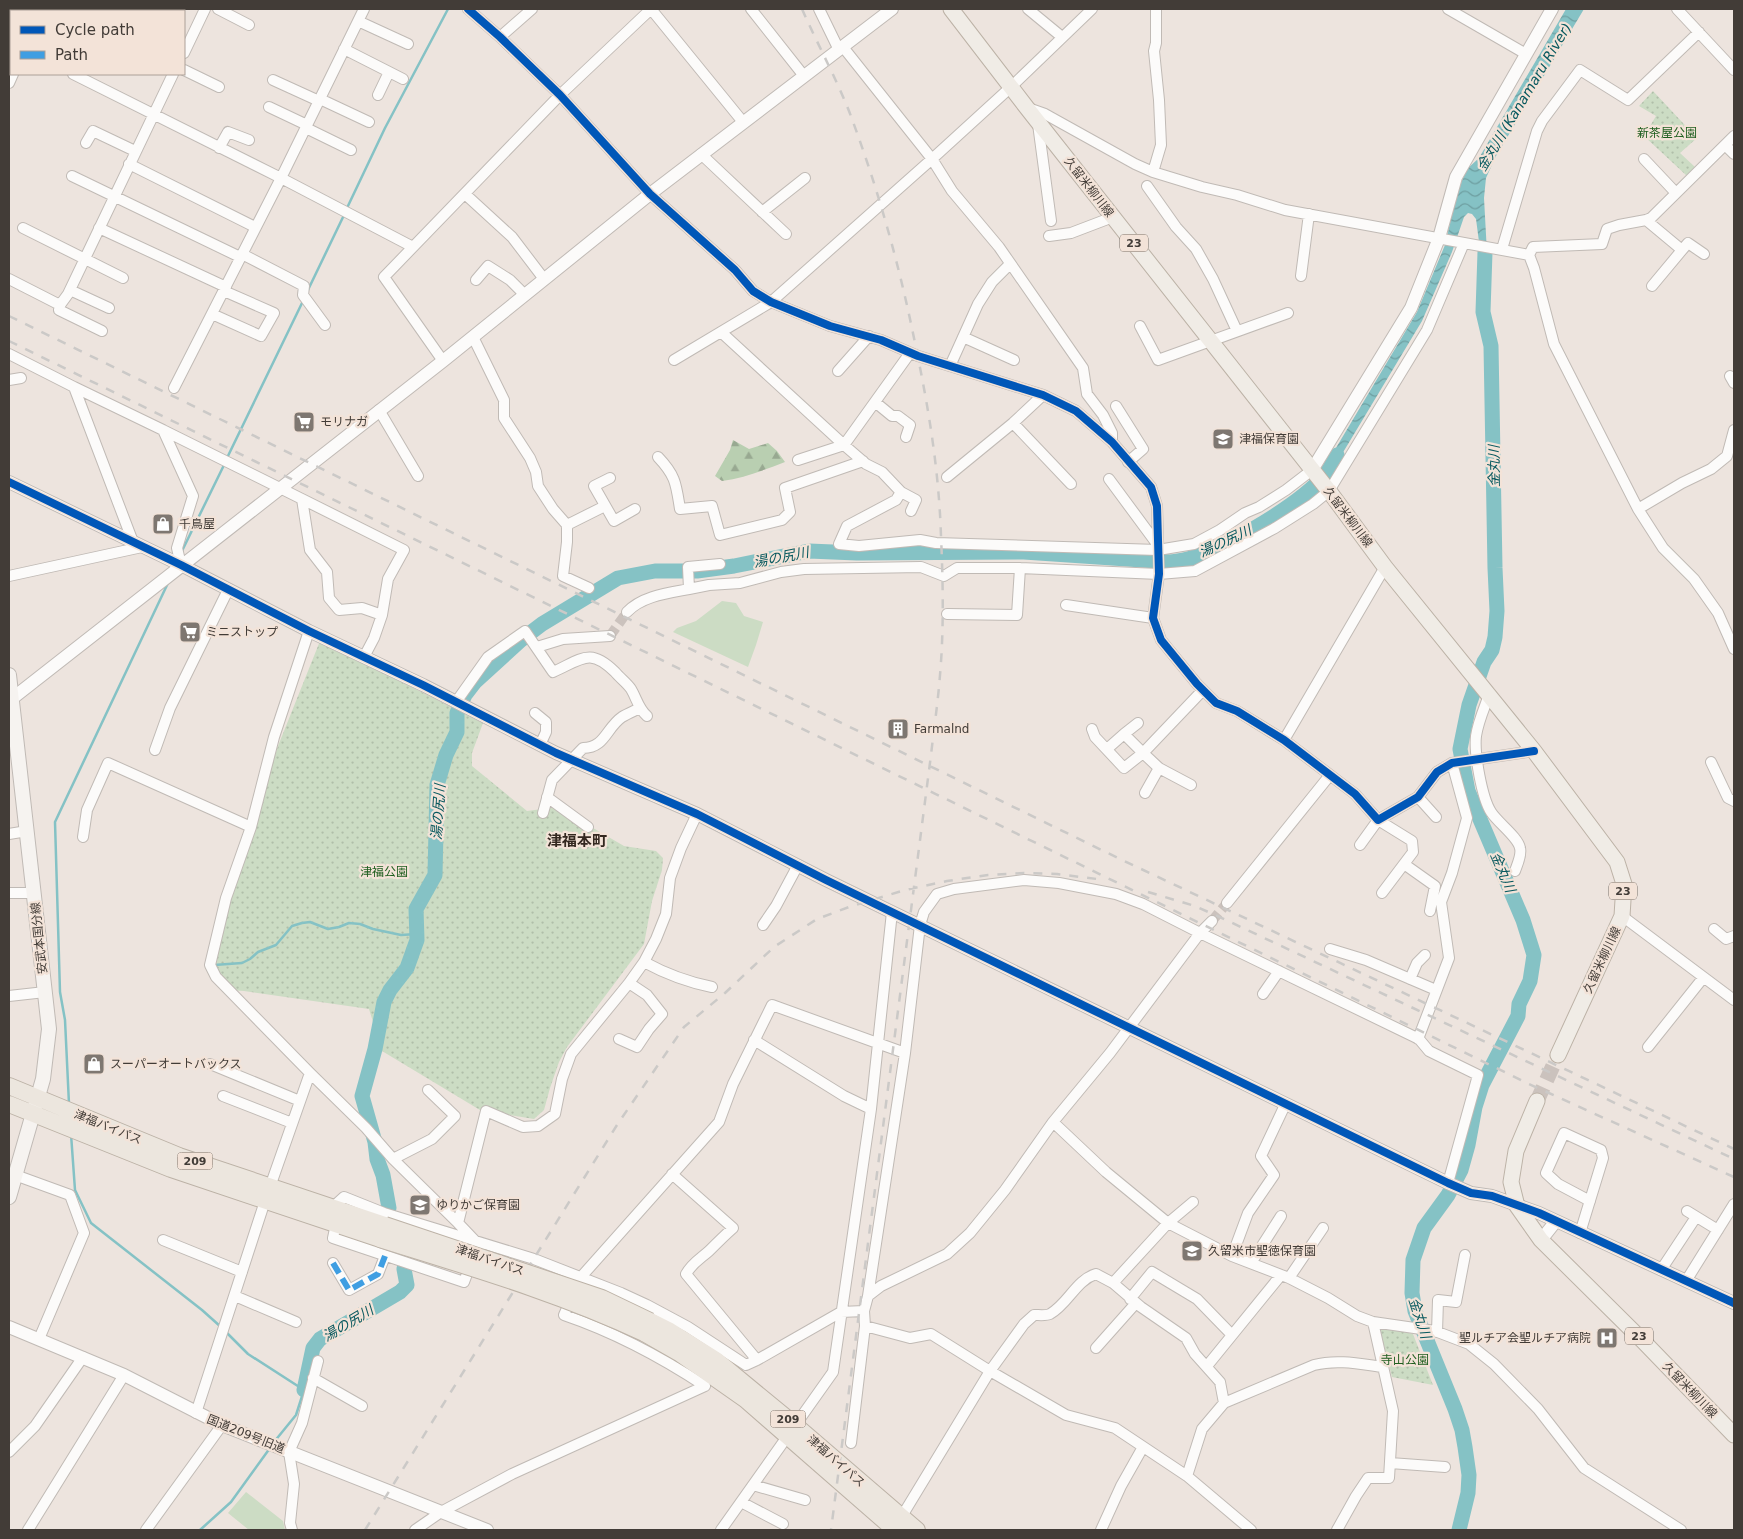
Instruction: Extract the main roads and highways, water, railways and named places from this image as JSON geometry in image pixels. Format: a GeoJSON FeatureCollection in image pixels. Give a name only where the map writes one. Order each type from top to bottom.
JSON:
{"type":"FeatureCollection","features":[{"type":"Feature","properties":{"kind":"highway","name":"津福バイパス"},"geometry":{"type":"LineString","coordinates":[[9,1086],[34,1106],[171,1169],[332,1207],[383,1232],[493,1274],[647,1327],[680,1353],[791,1431],[896,1527],[917,1530]]}},
{"type":"Feature","properties":{"kind":"highway","name":"津福バイパス"},"geometry":{"type":"LineString","coordinates":[[9,1104],[34,1106]]}},
{"type":"Feature","properties":{"kind":"highway","name":"津福バイパス"},"geometry":{"type":"LineString","coordinates":[[268,1193],[336,1224],[383,1232]]}},
{"type":"Feature","properties":{"kind":"main road","name":"久留米柳川線"},"geometry":{"type":"LineString","coordinates":[[951,9],[1329,490],[1385,567],[1534,751],[1617,862],[1624,884],[1622,916],[1558,1055]]}},
{"type":"Feature","properties":{"kind":"main road","name":"安武本国分線"},"geometry":{"type":"LineString","coordinates":[[9,675],[10,699],[49,1029],[42,1079],[9,1197]]}},
{"type":"Feature","properties":{"kind":"main road","name":"久留米柳川線"},"geometry":{"type":"LineString","coordinates":[[1537,1101],[1516,1150],[1510,1182],[1517,1206],[1541,1240],[1643,1340],[1734,1435]]}},
{"type":"Feature","properties":{"kind":"water","name":"金丸川 (Kanamaru River)"},"geometry":{"type":"Polygon","coordinates":[[[1566,9],[1584,9],[1496,156],[1486,178],[1484,198],[1488,271],[1483,272],[1476,219],[1472,214],[1468,213],[1464,217],[1452,252],[1422,321],[1330,474],[1324,468],[1417,312],[1445,245],[1457,192],[1467,169],[1479,158],[1566,9]]]}},
{"type":"Feature","properties":{"kind":"waterway"},"geometry":{"type":"LineString","coordinates":[[347,208],[385,128],[448,9]]}},
{"type":"Feature","properties":{"kind":"waterway"},"geometry":{"type":"LineString","coordinates":[[307,292],[345,213]]}},
{"type":"Feature","properties":{"kind":"waterway","name":"金丸川"},"geometry":{"type":"LineString","coordinates":[[1459,1530],[1468,1493],[1469,1475],[1465,1447],[1455,1409],[1415,1311],[1412,1293],[1413,1260],[1424,1228],[1448,1195],[1461,1170],[1475,1107],[1482,1085],[1518,1016],[1519,1004],[1530,981],[1534,955],[1523,920],[1468,791],[1460,749],[1469,705],[1484,662],[1492,650],[1497,611],[1491,346],[1483,312],[1485,252]]}},
{"type":"Feature","properties":{"kind":"waterway"},"geometry":{"type":"LineString","coordinates":[[227,458],[303,301]]}},
{"type":"Feature","properties":{"kind":"waterway","name":"湯の尻川"},"geometry":{"type":"LineString","coordinates":[[389,1208],[383,1175],[377,1159],[375,1142],[362,1096],[375,1049],[384,1002],[390,990],[407,968],[417,940],[416,909],[435,875],[437,785],[446,755],[457,732],[457,713],[465,695],[475,682],[521,640],[542,624],[618,578],[655,571],[697,571],[734,566],[809,551],[857,553],[1024,552],[1171,562],[1186,560],[1227,543],[1282,511],[1299,499],[1325,475],[1337,455]]}},
{"type":"Feature","properties":{"kind":"waterway"},"geometry":{"type":"LineString","coordinates":[[181,553],[225,463]]}},
{"type":"Feature","properties":{"kind":"waterway"},"geometry":{"type":"LineString","coordinates":[[69,1104],[65,1020],[60,992],[55,822],[168,583]]}},
{"type":"Feature","properties":{"kind":"waterway"},"geometry":{"type":"LineString","coordinates":[[214,965],[242,963],[258,952],[276,945],[292,926],[302,923],[310,922],[328,929],[349,923],[360,924],[401,935],[417,934]]}},
{"type":"Feature","properties":{"kind":"waterway"},"geometry":{"type":"LineString","coordinates":[[71,1134],[75,1190],[91,1223],[221,1327]]}},
{"type":"Feature","properties":{"kind":"waterway","name":"湯の尻川"},"geometry":{"type":"LineString","coordinates":[[304,1390],[313,1348],[320,1339],[400,1292],[407,1285],[404,1269]]}},
{"type":"Feature","properties":{"kind":"waterway"},"geometry":{"type":"LineString","coordinates":[[225,1331],[248,1354],[304,1390],[296,1415],[274,1442]]}},
{"type":"Feature","properties":{"kind":"waterway"},"geometry":{"type":"LineString","coordinates":[[200,1530],[231,1502],[270,1448]]}},
{"type":"Feature","properties":{"kind":"tunnel"},"geometry":{"type":"LineString","coordinates":[[610,636],[627,612]]}},
{"type":"Feature","properties":{"kind":"tunnel"},"geometry":{"type":"LineString","coordinates":[[1212,921],[1227,903]]}},
{"type":"Feature","properties":{"kind":"tunnel"},"geometry":{"type":"LineString","coordinates":[[1537,1101],[1558,1055]]}},
{"type":"Feature","properties":{"kind":"railway"},"geometry":{"type":"LineString","coordinates":[[802,9],[844,98],[860,140],[879,198],[903,288],[921,371],[933,441],[940,512],[943,588],[942,640],[937,705],[831,1530]]}},
{"type":"Feature","properties":{"kind":"railway"},"geometry":{"type":"LineString","coordinates":[[9,316],[1120,859],[1734,1149]]}},
{"type":"Feature","properties":{"kind":"railway"},"geometry":{"type":"LineString","coordinates":[[9,341],[1529,1084],[1734,1177]]}},
{"type":"Feature","properties":{"kind":"railway"},"geometry":{"type":"LineString","coordinates":[[365,1530],[617,1125],[684,1027],[725,993],[774,947],[817,919],[905,890],[947,881],[988,875],[1024,873],[1057,874],[1105,880]]}},
{"type":"Feature","properties":{"kind":"railway"},"geometry":{"type":"LineString","coordinates":[[1148,892],[1195,906],[1226,920],[1734,1159]]}},
{"type":"Feature","properties":{"kind":"place","name":"モリナガ"},"geometry":{"type":"Point","coordinates":[304,422]}},
{"type":"Feature","properties":{"kind":"place","name":"津福保育園"},"geometry":{"type":"Point","coordinates":[1223,439]}},
{"type":"Feature","properties":{"kind":"place","name":"千鳥屋"},"geometry":{"type":"Point","coordinates":[163,524]}},
{"type":"Feature","properties":{"kind":"place","name":"ミニストップ"},"geometry":{"type":"Point","coordinates":[190,632]}},
{"type":"Feature","properties":{"kind":"place","name":"Farmalnd"},"geometry":{"type":"Point","coordinates":[898,729]}},
{"type":"Feature","properties":{"kind":"place","name":"スーパーオートバックス"},"geometry":{"type":"Point","coordinates":[94,1064]}},
{"type":"Feature","properties":{"kind":"place","name":"ゆりかご保育園"},"geometry":{"type":"Point","coordinates":[420,1205]}},
{"type":"Feature","properties":{"kind":"place","name":"久留米市聖徳保育園"},"geometry":{"type":"Point","coordinates":[1192,1251]}},
{"type":"Feature","properties":{"kind":"place","name":"聖ルチア会聖ルチア病院"},"geometry":{"type":"Point","coordinates":[1607,1338]}},
{"type":"Feature","properties":{"kind":"district","name":"津福本町"},"geometry":{"type":"Point","coordinates":[577,841]}},
{"type":"Feature","properties":{"kind":"park label","name":"新茶屋公園"},"geometry":{"type":"Point","coordinates":[1667,133]}},
{"type":"Feature","properties":{"kind":"park label","name":"津福公園"},"geometry":{"type":"Point","coordinates":[384,872]}},
{"type":"Feature","properties":{"kind":"park label","name":"寺山公園"},"geometry":{"type":"Point","coordinates":[1405,1360]}}]}
